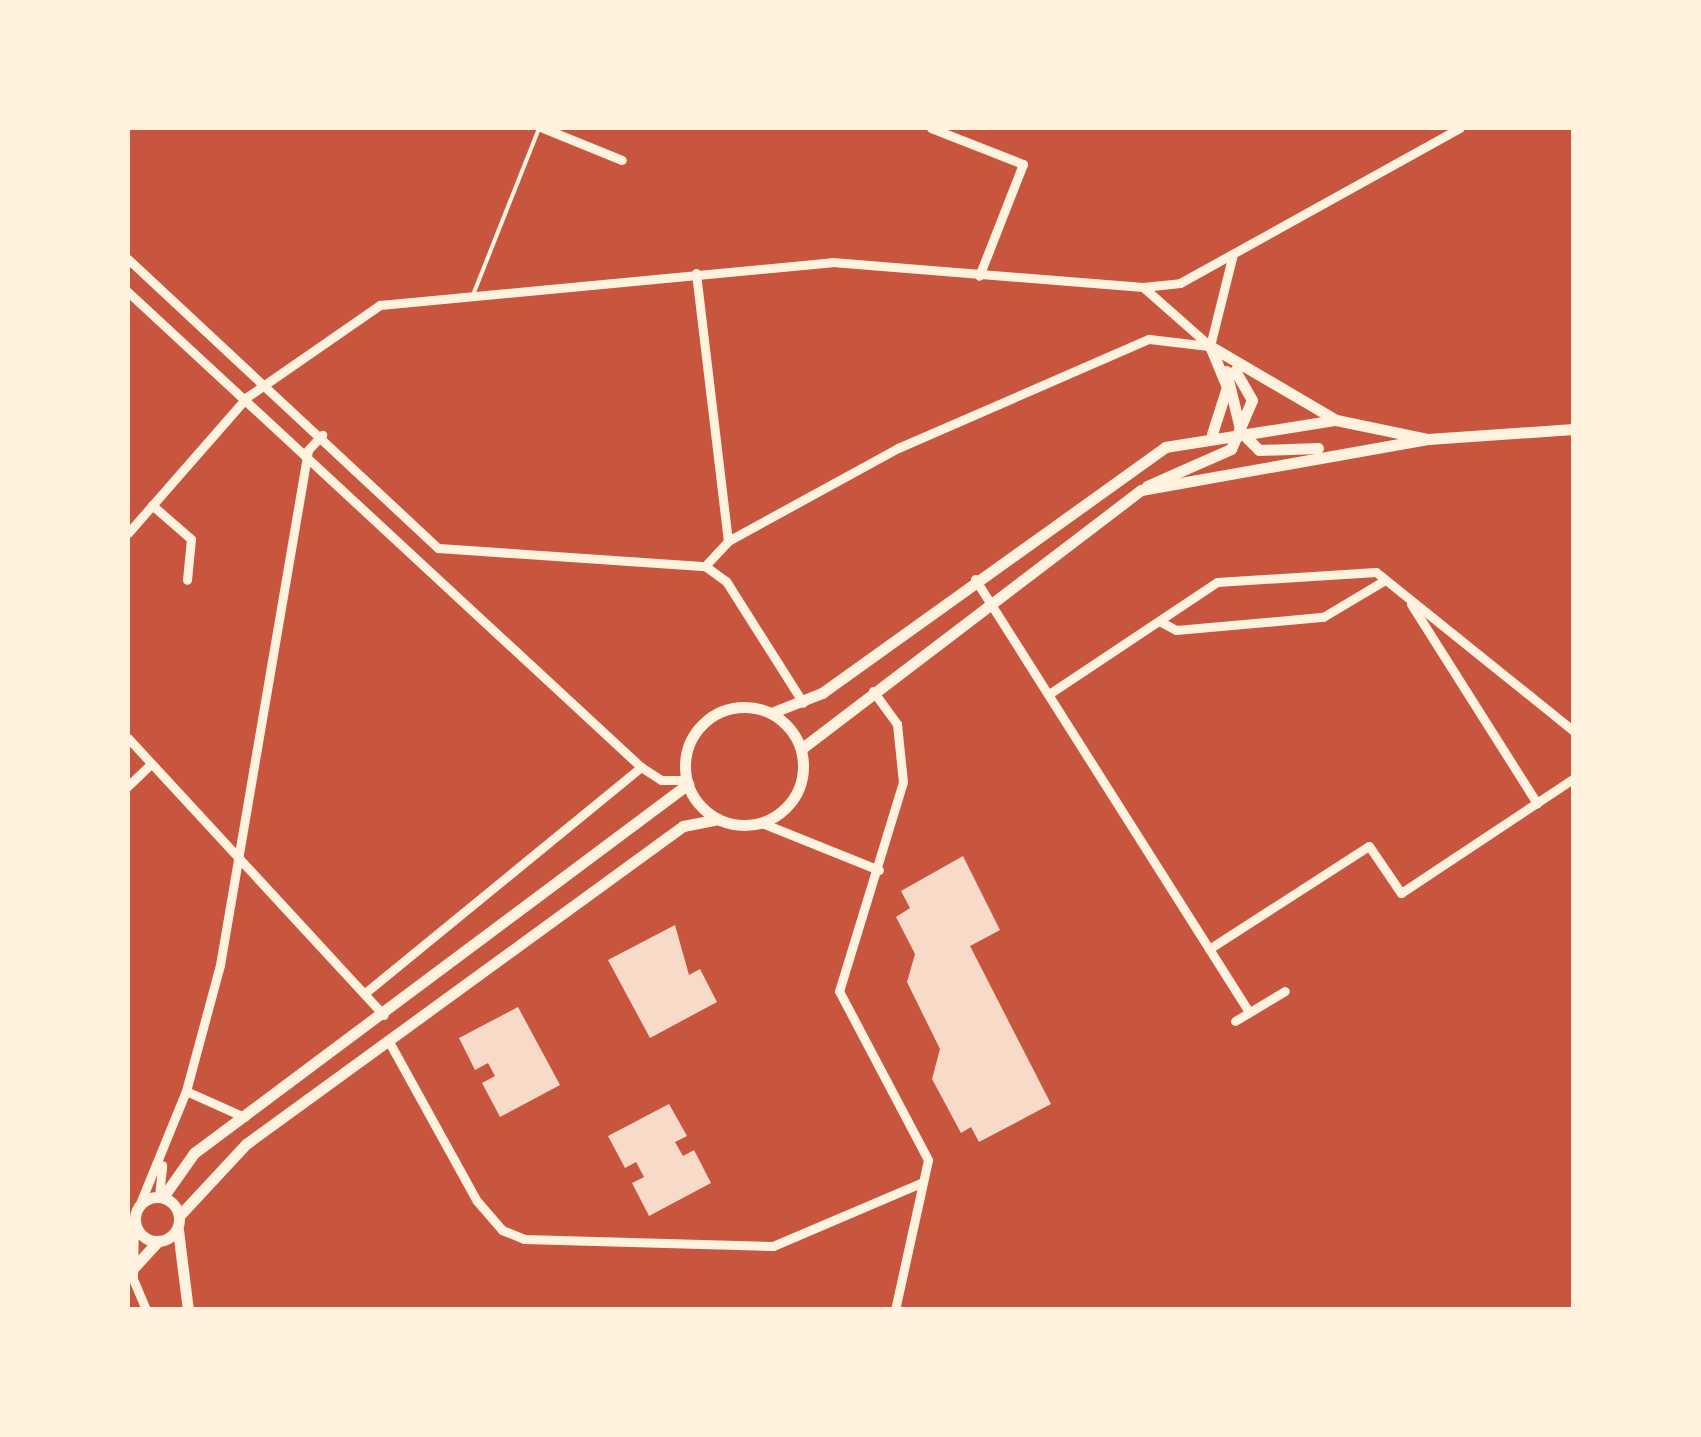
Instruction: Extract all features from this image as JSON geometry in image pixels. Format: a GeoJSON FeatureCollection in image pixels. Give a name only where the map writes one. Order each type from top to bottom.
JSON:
{"type":"FeatureCollection","features":[{"type":"Feature","properties":{"kind":"street"},"geometry":{"type":"LineString","coordinates":[[541,128],[622,160]]}},
{"type":"Feature","properties":{"kind":"street"},"geometry":{"type":"LineString","coordinates":[[930,128],[1023,164],[979,276]]}},
{"type":"Feature","properties":{"kind":"street"},"geometry":{"type":"LineString","coordinates":[[128,533],[247,397],[273,387],[380,305],[832,262],[1143,287],[1180,283],[1460,128]]}},
{"type":"Feature","properties":{"kind":"street"},"geometry":{"type":"LineString","coordinates":[[1212,434],[1227,388],[1210,346],[1233,254]]}},
{"type":"Feature","properties":{"kind":"street"},"geometry":{"type":"LineString","coordinates":[[128,259],[273,387],[438,548],[706,566],[726,581],[804,704]]}},
{"type":"Feature","properties":{"kind":"street"},"geometry":{"type":"LineString","coordinates":[[696,274],[728,541]]}},
{"type":"Feature","properties":{"kind":"street"},"geometry":{"type":"LineString","coordinates":[[762,823],[792,802],[801,749],[871,689],[1168,469],[1231,448],[1252,400],[1210,346],[1143,287]]}},
{"type":"Feature","properties":{"kind":"street"},"geometry":{"type":"LineString","coordinates":[[128,292],[308,450],[641,767],[660,780],[687,782]]}},
{"type":"Feature","properties":{"kind":"street"},"geometry":{"type":"LineString","coordinates":[[706,566],[728,541],[898,448],[1149,339],[1210,346],[1336,420]]}},
{"type":"Feature","properties":{"kind":"street"},"geometry":{"type":"LineString","coordinates":[[718,819],[687,782],[688,745],[714,715],[770,713],[804,704],[1126,468],[1212,434],[1336,420],[1428,439]]}},
{"type":"Feature","properties":{"kind":"street"},"geometry":{"type":"LineString","coordinates":[[1141,490],[1428,439],[1574,429]]}},
{"type":"Feature","properties":{"kind":"street"},"geometry":{"type":"LineString","coordinates":[[1240,430],[1259,450],[1360,449]]}},
{"type":"Feature","properties":{"kind":"street"},"geometry":{"type":"LineString","coordinates":[[146,1310],[130,1271],[134,1215],[162,1157],[186,1092],[242,863],[308,450],[322,434]]}},
{"type":"Feature","properties":{"kind":"street"},"geometry":{"type":"LineString","coordinates":[[152,505],[190,539],[188,580]]}},
{"type":"Feature","properties":{"kind":"street"},"geometry":{"type":"LineString","coordinates":[[436,570],[438,548]]}},
{"type":"Feature","properties":{"kind":"street"},"geometry":{"type":"LineString","coordinates":[[1048,694],[1218,582],[1376,572],[1574,731]]}},
{"type":"Feature","properties":{"kind":"street"},"geometry":{"type":"LineString","coordinates":[[974,578],[1248,1012]]}},
{"type":"Feature","properties":{"kind":"street"},"geometry":{"type":"LineString","coordinates":[[1161,622],[1176,630],[1323,617],[1385,580]]}},
{"type":"Feature","properties":{"kind":"street"},"geometry":{"type":"LineString","coordinates":[[1407,598],[1536,803]]}},
{"type":"Feature","properties":{"kind":"street"},"geometry":{"type":"LineString","coordinates":[[871,689],[904,754],[900,809],[839,991],[928,1160],[894,1310]]}},
{"type":"Feature","properties":{"kind":"street"},"geometry":{"type":"LineString","coordinates":[[770,713],[801,749]]}},
{"type":"Feature","properties":{"kind":"street"},"geometry":{"type":"LineString","coordinates":[[128,738],[384,1015]]}},
{"type":"Feature","properties":{"kind":"street"},"geometry":{"type":"LineString","coordinates":[[128,786],[151,764]]}},
{"type":"Feature","properties":{"kind":"street"},"geometry":{"type":"LineString","coordinates":[[365,993],[641,767]]}},
{"type":"Feature","properties":{"kind":"street"},"geometry":{"type":"LineString","coordinates":[[1209,949],[1369,846],[1401,893],[1574,778]]}},
{"type":"Feature","properties":{"kind":"street"},"geometry":{"type":"LineString","coordinates":[[134,1215],[161,1197],[178,1168],[687,782]]}},
{"type":"Feature","properties":{"kind":"street"},"geometry":{"type":"LineString","coordinates":[[130,1271],[241,1148],[682,826],[718,819],[762,823],[879,870]]}},
{"type":"Feature","properties":{"kind":"street"},"geometry":{"type":"LineString","coordinates":[[1235,1021],[1286,991]]}},
{"type":"Feature","properties":{"kind":"street"},"geometry":{"type":"LineString","coordinates":[[388,1040],[477,1201],[502,1230],[524,1239],[772,1246],[921,1183]]}},
{"type":"Feature","properties":{"kind":"street"},"geometry":{"type":"LineString","coordinates":[[186,1092],[244,1117]]}},
{"type":"Feature","properties":{"kind":"street"},"geometry":{"type":"LineString","coordinates":[[162,1157],[161,1197],[178,1222],[188,1310]]}},
{"type":"Feature","properties":{"kind":"street"},"geometry":{"type":"LineString","coordinates":[[134,1215],[158,1242]]}},
{"type":"Feature","properties":{"kind":"lane"},"geometry":{"type":"LineString","coordinates":[[472,296],[541,128]]}},
{"type":"Feature","properties":{"kind":"building"},"geometry":{"type":"Polygon","coordinates":[[[963,856],[1000,930],[970,946],[1051,1104],[979,1142],[971,1127],[961,1133],[932,1079],[940,1049],[907,982],[915,954],[896,917],[910,908],[901,891],[963,856]]]}},
{"type":"Feature","properties":{"kind":"building"},"geometry":{"type":"Polygon","coordinates":[[[675,925],[689,975],[700,969],[717,1002],[650,1038],[608,960],[675,925]]]}},
{"type":"Feature","properties":{"kind":"building"},"geometry":{"type":"Polygon","coordinates":[[[518,1007],[560,1085],[500,1117],[482,1083],[495,1076],[488,1063],[475,1070],[459,1038],[518,1007]]]}},
{"type":"Feature","properties":{"kind":"building"},"geometry":{"type":"Polygon","coordinates":[[[669,1104],[687,1136],[675,1142],[683,1156],[694,1150],[711,1183],[649,1216],[632,1183],[644,1177],[636,1162],[625,1168],[608,1136],[669,1104]]]}}]}
